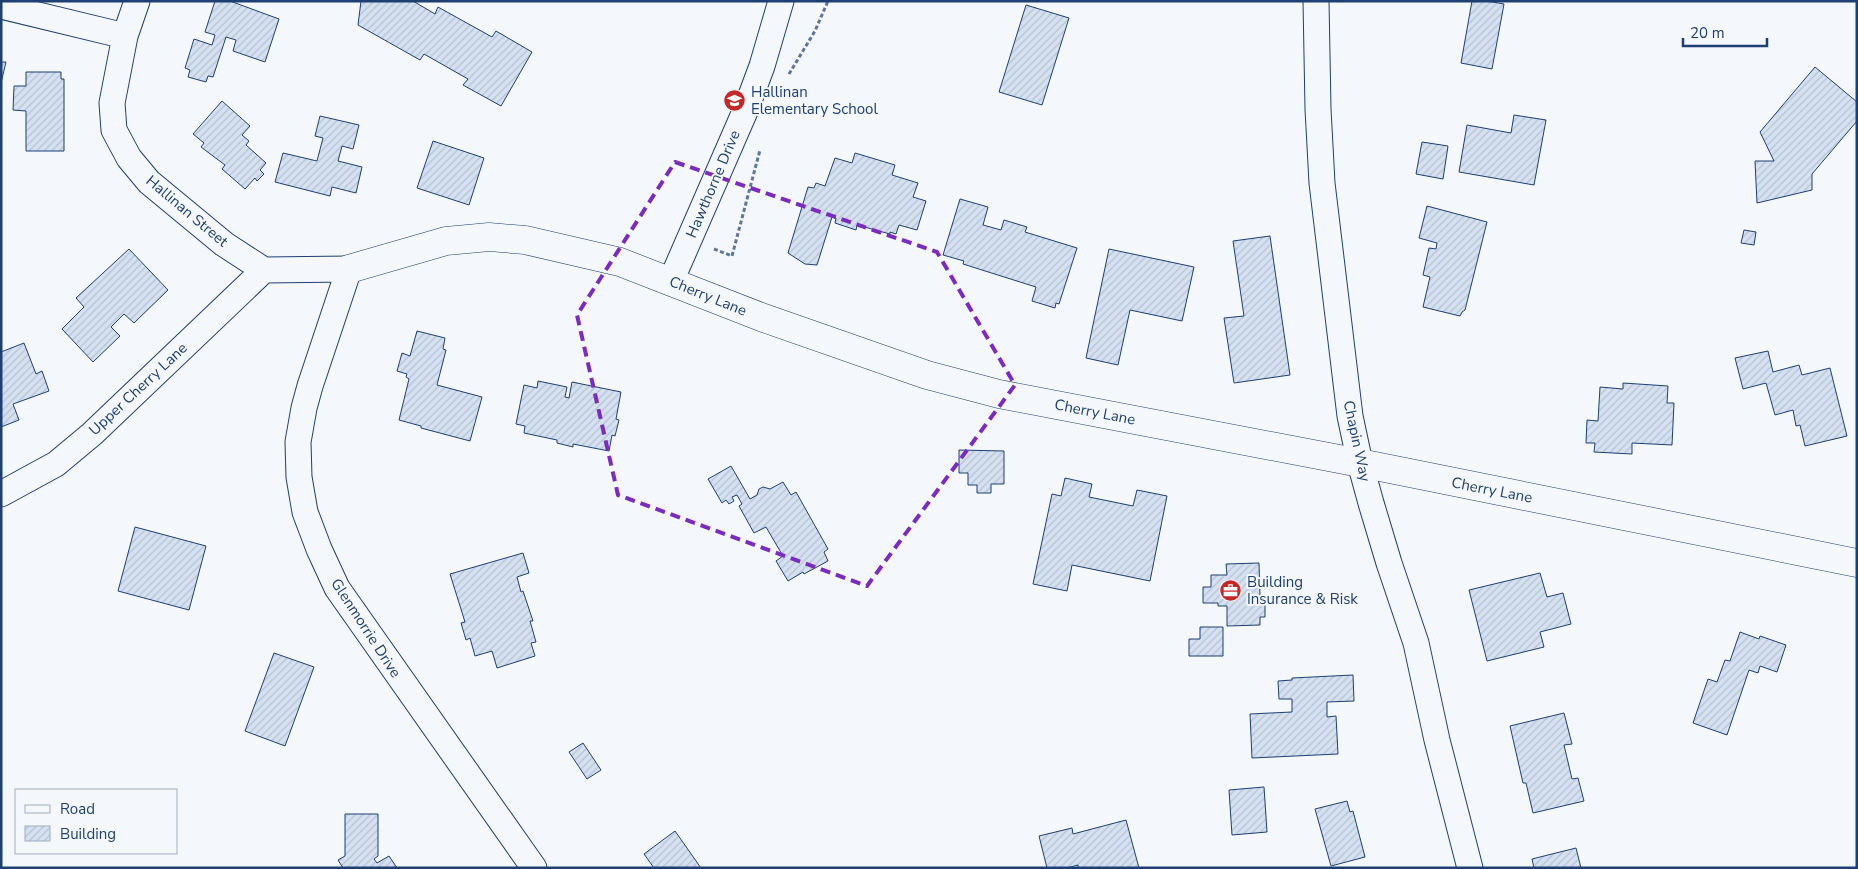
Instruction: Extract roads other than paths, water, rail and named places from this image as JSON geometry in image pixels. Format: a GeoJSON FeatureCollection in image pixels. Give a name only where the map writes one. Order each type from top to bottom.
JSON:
{"type":"FeatureCollection","features":[{"type":"Feature","properties":{"kind":"street","name":"Hallinan Street"},"geometry":{"type":"LineString","coordinates":[[137,1],[126,36],[112,103],[114,130],[129,158],[149,182],[224,244],[264,270]]}},
{"type":"Feature","properties":{"kind":"street","name":"Hawthorne Drive"},"geometry":{"type":"LineString","coordinates":[[671,281],[746,109],[762,66],[781,1]]}},
{"type":"Feature","properties":{"kind":"street","name":"Chapin Way"},"geometry":{"type":"LineString","coordinates":[[1316,1],[1318,109],[1322,183],[1350,416],[1360,463],[1389,563],[1416,643],[1437,740],[1470,868]]}},
{"type":"Feature","properties":{"kind":"street"},"geometry":{"type":"LineString","coordinates":[[1,6],[126,36]]}},
{"type":"Feature","properties":{"kind":"street","name":"Cherry Lane"},"geometry":{"type":"LineString","coordinates":[[350,269],[446,241],[489,237],[525,240],[620,262],[761,317],[927,375],[999,394],[1360,463],[1857,563]]}},
{"type":"Feature","properties":{"kind":"street"},"geometry":{"type":"LineString","coordinates":[[264,270],[350,269]]}},
{"type":"Feature","properties":{"kind":"street","name":"Glenmorrie Drive"},"geometry":{"type":"LineString","coordinates":[[350,269],[304,408],[298,442],[299,477],[305,512],[318,549],[337,588],[534,868]]}},
{"type":"Feature","properties":{"kind":"street","name":"Upper Cherry Lane"},"geometry":{"type":"LineString","coordinates":[[1,494],[56,464],[92,434],[264,270]]}},
{"type":"Feature","properties":{"kind":"place","name":"Hallinan Elementary School"},"geometry":{"type":"Point","coordinates":[735,101]}},
{"type":"Feature","properties":{"kind":"place","name":"Building Insurance & Risk"},"geometry":{"type":"Point","coordinates":[1231,591]}}]}
